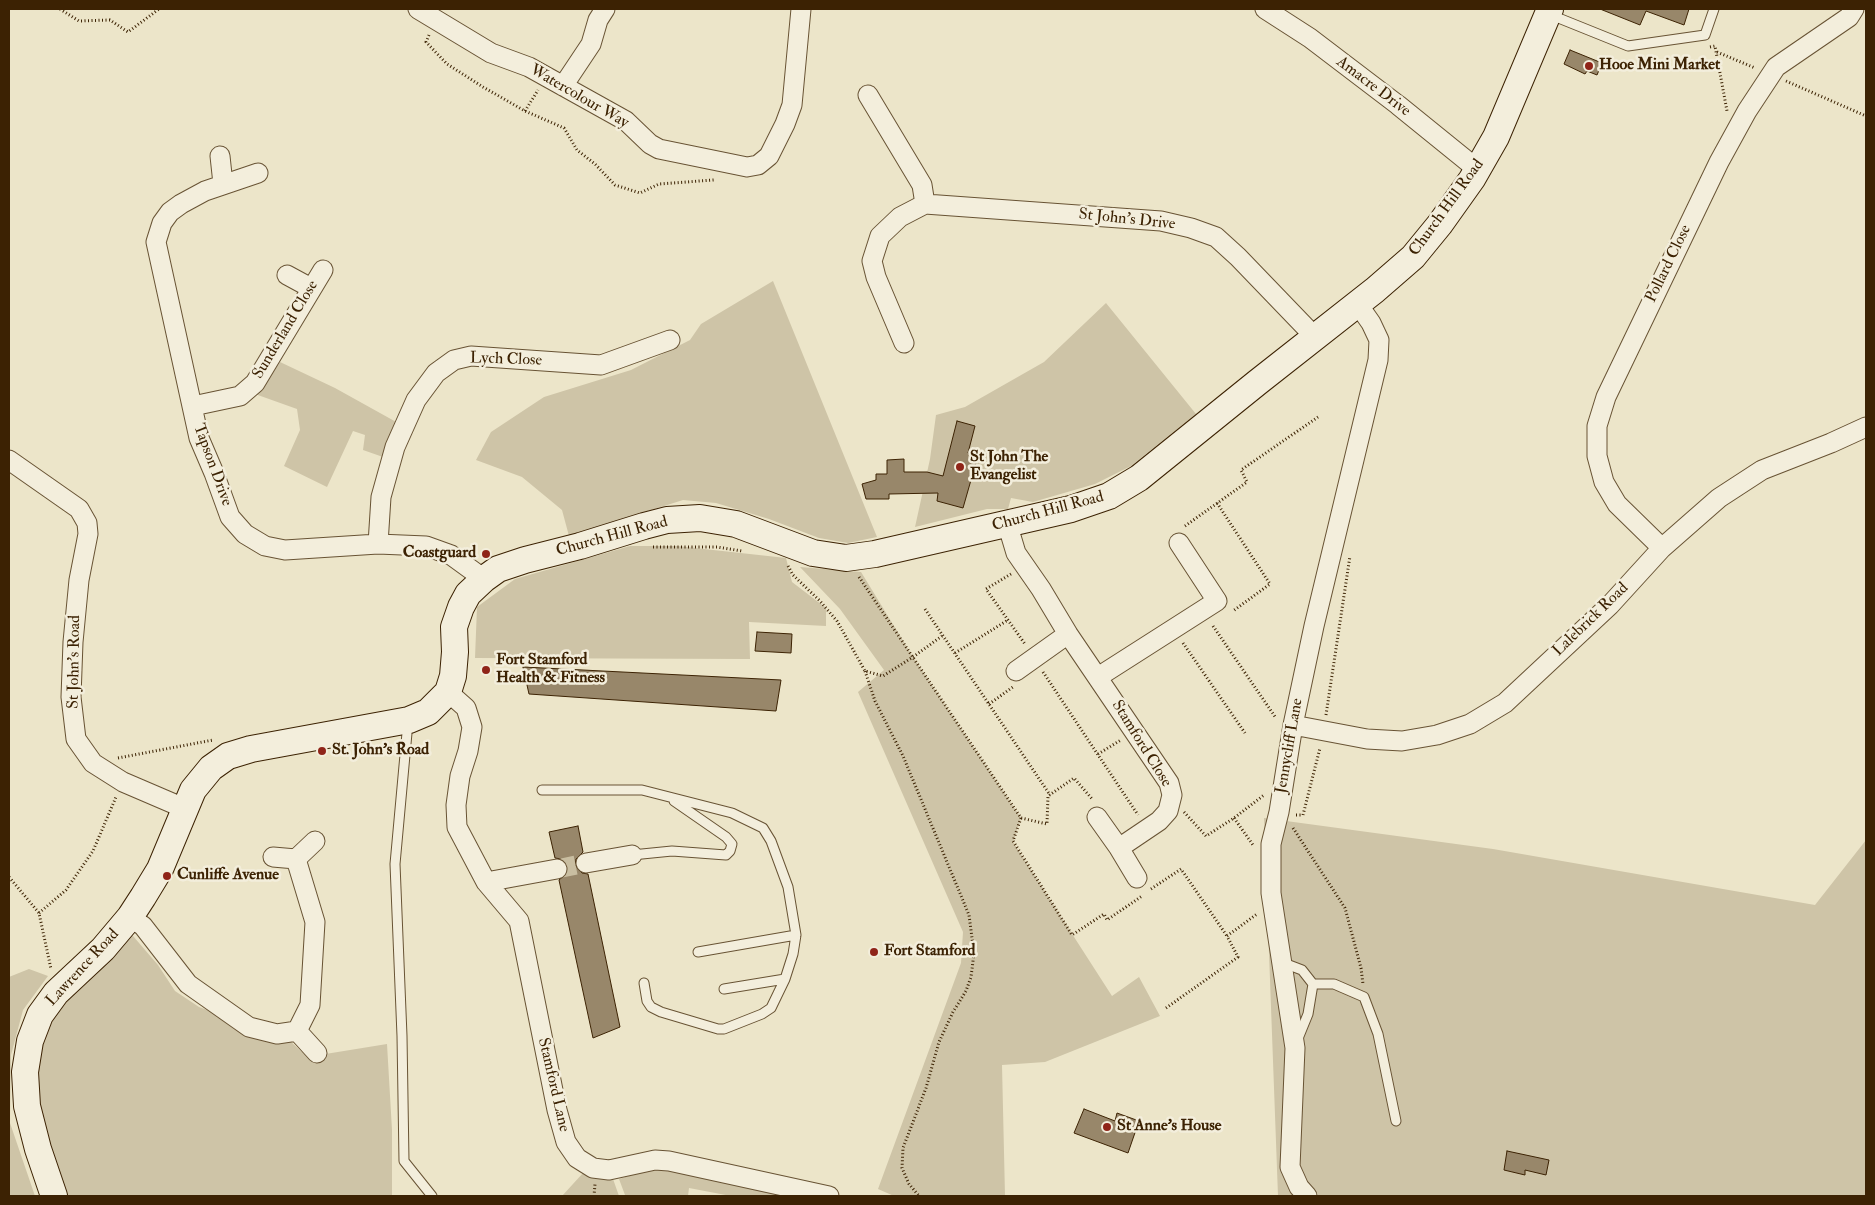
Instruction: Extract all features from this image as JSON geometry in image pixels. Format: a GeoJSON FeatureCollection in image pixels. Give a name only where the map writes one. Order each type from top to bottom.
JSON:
{"type":"FeatureCollection","features":[{"type":"Feature","properties":{"kind":"street","name":"Watercolour Way"},"geometry":{"type":"LineString","coordinates":[[418,9],[438,14],[491,53],[529,67],[626,122],[650,144],[659,149],[747,167],[758,165],[769,156],[792,105],[801,9]]}},
{"type":"Feature","properties":{"kind":"street"},"geometry":{"type":"LineString","coordinates":[[563,86],[591,44],[598,20],[606,9]]}},
{"type":"Feature","properties":{"kind":"street","name":"Amacre Drive"},"geometry":{"type":"LineString","coordinates":[[1265,9],[1310,38],[1398,105],[1477,169]]}},
{"type":"Feature","properties":{"kind":"street","name":"Pollard Close"},"geometry":{"type":"LineString","coordinates":[[1662,548],[1618,504],[1604,482],[1598,456],[1597,426],[1606,397],[1718,162],[1747,111],[1776,67],[1849,18],[1854,9]]}},
{"type":"Feature","properties":{"kind":"street","name":"Church Hill Road"},"geometry":{"type":"LineString","coordinates":[[448,692],[453,676],[454,627],[468,594],[484,578],[498,570],[525,560],[667,520],[700,518],[736,524],[813,553],[846,558],[875,554],[1071,509],[1109,496],[1139,478],[1375,290],[1413,257],[1440,224],[1496,137],[1546,18]]}},
{"type":"Feature","properties":{"kind":"street"},"geometry":{"type":"LineString","coordinates":[[868,95],[922,185],[925,204],[900,217],[880,236],[872,261],[876,277],[904,343]]}},
{"type":"Feature","properties":{"kind":"street"},"geometry":{"type":"LineString","coordinates":[[220,156],[223,184]]}},
{"type":"Feature","properties":{"kind":"street","name":"Tapson Drive"},"geometry":{"type":"LineString","coordinates":[[258,174],[205,190],[170,212],[162,223],[156,242],[199,438],[230,516],[245,534],[265,546],[285,550],[378,544],[426,546],[450,555],[484,578]]}},
{"type":"Feature","properties":{"kind":"street","name":"St John's Drive"},"geometry":{"type":"LineString","coordinates":[[925,204],[1162,221],[1191,228],[1216,237],[1315,338]]}},
{"type":"Feature","properties":{"kind":"street","name":"Sunderland Close"},"geometry":{"type":"LineString","coordinates":[[192,406],[240,396],[255,383],[323,270]]}},
{"type":"Feature","properties":{"kind":"street"},"geometry":{"type":"LineString","coordinates":[[287,275],[311,288]]}},
{"type":"Feature","properties":{"kind":"street","name":"Jennycliff Lane"},"geometry":{"type":"LineString","coordinates":[[1307,1196],[1299,1187],[1290,1167],[1295,1048],[1280,962],[1271,893],[1271,844],[1283,814],[1285,779],[1292,732],[1314,626],[1378,360],[1379,340],[1371,323],[1357,303]]}},
{"type":"Feature","properties":{"kind":"street","name":"Lych Close"},"geometry":{"type":"LineString","coordinates":[[378,544],[381,498],[395,447],[416,400],[436,373],[454,360],[471,356],[601,365],[670,340]]}},
{"type":"Feature","properties":{"kind":"street","name":"Lalebrick Road"},"geometry":{"type":"LineString","coordinates":[[1292,732],[1324,731],[1367,739],[1402,741],[1437,735],[1470,724],[1505,703],[1610,605],[1662,548],[1719,498],[1762,470],[1866,427]]}},
{"type":"Feature","properties":{"kind":"street","name":"St John's Road"},"geometry":{"type":"LineString","coordinates":[[9,460],[79,509],[87,523],[88,534],[79,580],[73,642],[71,697],[76,739],[93,763],[123,782],[186,809]]}},
{"type":"Feature","properties":{"kind":"street","name":"Stamford Close"},"geometry":{"type":"LineString","coordinates":[[1007,523],[1016,553],[1024,566],[1169,783],[1172,794],[1168,811],[1159,822],[1119,848]]}},
{"type":"Feature","properties":{"kind":"street"},"geometry":{"type":"LineString","coordinates":[[1098,677],[1217,601],[1179,543]]}},
{"type":"Feature","properties":{"kind":"street"},"geometry":{"type":"LineString","coordinates":[[1016,671],[1068,634]]}},
{"type":"Feature","properties":{"kind":"street"},"geometry":{"type":"LineString","coordinates":[[186,809],[193,790],[203,776],[228,756],[251,749],[408,720],[428,712],[448,692]]}},
{"type":"Feature","properties":{"kind":"street","name":"Stamford Lane"},"geometry":{"type":"LineString","coordinates":[[448,692],[466,708],[472,727],[468,751],[460,776],[456,805],[457,827],[486,882],[519,921],[557,1110],[566,1142],[577,1158],[592,1168],[609,1170],[654,1160],[669,1161],[829,1196]]}},
{"type":"Feature","properties":{"kind":"street","name":"Lawrence Road"},"geometry":{"type":"LineString","coordinates":[[54,1196],[38,1149],[27,1106],[25,1072],[30,1041],[40,1015],[57,992],[103,949],[130,917],[160,869],[186,809]]}},
{"type":"Feature","properties":{"kind":"street"},"geometry":{"type":"LineString","coordinates":[[1096,817],[1119,848],[1136,878]]}},
{"type":"Feature","properties":{"kind":"street"},"geometry":{"type":"LineString","coordinates":[[272,857],[296,859],[315,841]]}},
{"type":"Feature","properties":{"kind":"street"},"geometry":{"type":"LineString","coordinates":[[586,863],[632,855]]}},
{"type":"Feature","properties":{"kind":"street"},"geometry":{"type":"LineString","coordinates":[[296,859],[315,922],[310,1005],[297,1031]]}},
{"type":"Feature","properties":{"kind":"street"},"geometry":{"type":"LineString","coordinates":[[486,882],[557,869]]}},
{"type":"Feature","properties":{"kind":"street"},"geometry":{"type":"LineString","coordinates":[[130,917],[143,926],[188,984],[249,1027],[277,1034],[297,1031]]}},
{"type":"Feature","properties":{"kind":"street"},"geometry":{"type":"LineString","coordinates":[[297,1031],[317,1053]]}},
{"type":"Feature","properties":{"kind":"lane"},"geometry":{"type":"LineString","coordinates":[[1546,18],[1568,23],[1628,46],[1705,35],[1714,9]]}},
{"type":"Feature","properties":{"kind":"lane"},"geometry":{"type":"LineString","coordinates":[[408,720],[395,864],[402,1036],[404,1161],[432,1196]]}},
{"type":"Feature","properties":{"kind":"lane"},"geometry":{"type":"LineString","coordinates":[[542,790],[642,790],[732,813],[762,828],[771,842],[788,887],[796,935],[786,978],[771,1008],[754,1017],[718,1029],[661,1012],[651,1007],[647,1001],[644,983]]}},
{"type":"Feature","properties":{"kind":"lane"},"geometry":{"type":"LineString","coordinates":[[632,855],[672,850],[726,854],[730,851],[732,844],[726,837],[667,797]]}},
{"type":"Feature","properties":{"kind":"lane"},"geometry":{"type":"LineString","coordinates":[[698,952],[796,935]]}},
{"type":"Feature","properties":{"kind":"lane"},"geometry":{"type":"LineString","coordinates":[[1280,962],[1302,970],[1312,984],[1308,1014],[1295,1048]]}},
{"type":"Feature","properties":{"kind":"lane"},"geometry":{"type":"LineString","coordinates":[[724,990],[786,978]]}},
{"type":"Feature","properties":{"kind":"lane"},"geometry":{"type":"LineString","coordinates":[[1312,984],[1334,984],[1364,997],[1378,1034],[1396,1121]]}},
{"type":"Feature","properties":{"kind":"path"},"geometry":{"type":"LineString","coordinates":[[60,9],[79,21],[110,20],[128,32],[160,9]]}},
{"type":"Feature","properties":{"kind":"path"},"geometry":{"type":"LineString","coordinates":[[438,14],[426,42],[447,64],[525,111],[564,128],[577,150],[595,164],[615,185],[640,193],[659,184],[715,180]]}},
{"type":"Feature","properties":{"kind":"path"},"geometry":{"type":"LineString","coordinates":[[1706,48],[1715,46],[1732,138]]}},
{"type":"Feature","properties":{"kind":"path"},"geometry":{"type":"LineString","coordinates":[[1716,52],[1866,116]]}},
{"type":"Feature","properties":{"kind":"path"},"geometry":{"type":"LineString","coordinates":[[525,111],[546,77]]}},
{"type":"Feature","properties":{"kind":"path"},"geometry":{"type":"LineString","coordinates":[[1179,543],[1172,535],[1247,482],[1241,470],[1318,417]]}},
{"type":"Feature","properties":{"kind":"path"},"geometry":{"type":"LineString","coordinates":[[1217,503],[1270,584],[1227,615]]}},
{"type":"Feature","properties":{"kind":"path"},"geometry":{"type":"LineString","coordinates":[[645,548],[717,547],[744,551]]}},
{"type":"Feature","properties":{"kind":"path"},"geometry":{"type":"LineString","coordinates":[[1283,814],[1303,815],[1324,731],[1350,552]]}},
{"type":"Feature","properties":{"kind":"path"},"geometry":{"type":"LineString","coordinates":[[846,558],[1022,818],[1047,824],[1048,796],[1074,778],[1097,804],[1096,817]]}},
{"type":"Feature","properties":{"kind":"path"},"geometry":{"type":"LineString","coordinates":[[788,563],[793,575],[820,601],[837,621],[865,671],[875,702],[904,756],[970,915],[974,953],[971,977],[966,991],[953,1012],[939,1042],[926,1088],[903,1148],[902,1168],[909,1184],[919,1196]]}},
{"type":"Feature","properties":{"kind":"path"},"geometry":{"type":"LineString","coordinates":[[1024,566],[986,589],[1148,829]]}},
{"type":"Feature","properties":{"kind":"path"},"geometry":{"type":"LineString","coordinates":[[925,609],[1050,794]]}},
{"type":"Feature","properties":{"kind":"path"},"geometry":{"type":"LineString","coordinates":[[955,653],[1008,620]]}},
{"type":"Feature","properties":{"kind":"path"},"geometry":{"type":"LineString","coordinates":[[1220,620],[1212,626],[1292,732]]}},
{"type":"Feature","properties":{"kind":"path"},"geometry":{"type":"LineString","coordinates":[[1174,630],[1245,733]]}},
{"type":"Feature","properties":{"kind":"path"},"geometry":{"type":"LineString","coordinates":[[865,671],[883,676],[914,657],[942,636]]}},
{"type":"Feature","properties":{"kind":"path"},"geometry":{"type":"LineString","coordinates":[[1098,754],[1135,732]]}},
{"type":"Feature","properties":{"kind":"path"},"geometry":{"type":"LineString","coordinates":[[93,763],[231,736],[238,753]]}},
{"type":"Feature","properties":{"kind":"path"},"geometry":{"type":"LineString","coordinates":[[1171,798],[1206,836],[1234,818],[1285,779]]}},
{"type":"Feature","properties":{"kind":"path"},"geometry":{"type":"LineString","coordinates":[[38,913],[66,890],[93,851],[123,782]]}},
{"type":"Feature","properties":{"kind":"path"},"geometry":{"type":"LineString","coordinates":[[1283,814],[1345,908],[1361,968],[1364,997]]}},
{"type":"Feature","properties":{"kind":"path"},"geometry":{"type":"LineString","coordinates":[[1022,818],[1013,842],[1072,934],[1104,914],[1107,920],[1181,869],[1227,936],[1238,957],[1166,1008]]}},
{"type":"Feature","properties":{"kind":"path"},"geometry":{"type":"LineString","coordinates":[[1234,818],[1257,850]]}},
{"type":"Feature","properties":{"kind":"path"},"geometry":{"type":"LineString","coordinates":[[9,877],[38,913],[57,992]]}},
{"type":"Feature","properties":{"kind":"path"},"geometry":{"type":"LineString","coordinates":[[1227,936],[1263,910]]}},
{"type":"Feature","properties":{"kind":"shaded area"},"geometry":{"type":"Polygon","coordinates":[[[773,281],[877,537],[848,543],[819,538],[769,519],[716,503],[683,500],[569,536],[562,510],[522,477],[476,460],[491,432],[544,397],[631,370],[690,340],[701,324],[773,281]]]}},
{"type":"Feature","properties":{"kind":"shaded area"},"geometry":{"type":"Polygon","coordinates":[[[1106,303],[1196,414],[1131,466],[1095,484],[1033,502],[1011,498],[1008,509],[987,509],[915,527],[930,459],[936,415],[965,407],[1044,362],[1106,303]]]}},
{"type":"Feature","properties":{"kind":"shaded area"},"geometry":{"type":"Polygon","coordinates":[[[280,362],[335,388],[398,423],[383,457],[363,450],[365,435],[353,431],[327,487],[284,466],[300,430],[297,409],[255,394],[266,383],[280,362]]]}},
{"type":"Feature","properties":{"kind":"shaded area"},"geometry":{"type":"Polygon","coordinates":[[[630,546],[677,546],[786,558],[792,582],[826,608],[826,626],[749,622],[750,659],[475,658],[477,607],[515,579],[630,546]]]}},
{"type":"Feature","properties":{"kind":"shaded area"},"geometry":{"type":"Polygon","coordinates":[[[800,567],[861,572],[913,657],[1021,818],[1013,842],[1112,996],[1139,977],[1160,1016],[1045,1062],[1002,1065],[1005,1196],[894,1196],[878,1189],[961,963],[963,932],[858,692],[884,670],[840,609],[800,567]]]}},
{"type":"Feature","properties":{"kind":"shaded area"},"geometry":{"type":"Polygon","coordinates":[[[1264,818],[1493,849],[1815,905],[1866,840],[1866,1196],[1278,1196],[1264,818]]]}},
{"type":"Feature","properties":{"kind":"shaded area"},"geometry":{"type":"Polygon","coordinates":[[[133,936],[158,965],[175,991],[199,1007],[210,1011],[234,1029],[260,1038],[289,1040],[307,1057],[387,1044],[392,1130],[392,1196],[63,1196],[34,1083],[43,1032],[62,999],[124,937],[133,936]]]}},
{"type":"Feature","properties":{"kind":"shaded area"},"geometry":{"type":"Polygon","coordinates":[[[29,969],[48,976],[23,1010],[11,1055],[10,1123],[35,1196],[9,1196],[9,977],[29,969]]]}},
{"type":"Feature","properties":{"kind":"shaded area"},"geometry":{"type":"Polygon","coordinates":[[[664,1165],[790,1196],[731,1196],[689,1188],[688,1196],[625,1195],[619,1179],[664,1165]]]}},
{"type":"Feature","properties":{"kind":"shaded area"},"geometry":{"type":"Polygon","coordinates":[[[583,1173],[613,1179],[619,1196],[562,1196],[583,1173]]]}},
{"type":"Feature","properties":{"kind":"building"},"geometry":{"type":"Polygon","coordinates":[[[1600,9],[1689,9],[1684,25],[1646,11],[1640,25],[1600,9]]]}},
{"type":"Feature","properties":{"kind":"building","name":"Hooe Mini Market"},"geometry":{"type":"Polygon","coordinates":[[[1570,50],[1602,63],[1597,75],[1587,71],[1585,74],[1564,64],[1570,50]]]}},
{"type":"Feature","properties":{"kind":"building"},"geometry":{"type":"Polygon","coordinates":[[[957,421],[975,426],[968,453],[972,454],[971,457],[977,459],[963,508],[937,501],[938,493],[889,494],[889,499],[866,499],[862,484],[876,480],[876,474],[887,474],[887,460],[904,459],[904,472],[927,472],[943,476],[957,421]]]}},
{"type":"Feature","properties":{"kind":"building"},"geometry":{"type":"Polygon","coordinates":[[[757,632],[792,634],[791,653],[755,651],[757,632]]]}},
{"type":"Feature","properties":{"kind":"building"},"geometry":{"type":"Polygon","coordinates":[[[523,667],[781,680],[776,711],[529,694],[523,667]]]}},
{"type":"Feature","properties":{"kind":"building"},"geometry":{"type":"Polygon","coordinates":[[[578,826],[583,852],[576,859],[575,865],[582,873],[588,874],[620,1027],[593,1038],[559,880],[567,873],[568,867],[561,859],[555,858],[549,832],[578,826]]]}},
{"type":"Feature","properties":{"kind":"building","name":"St Anne's House"},"geometry":{"type":"Polygon","coordinates":[[[1084,1109],[1115,1121],[1117,1113],[1139,1121],[1128,1153],[1074,1133],[1084,1109]]]}},
{"type":"Feature","properties":{"kind":"building"},"geometry":{"type":"Polygon","coordinates":[[[1507,1151],[1549,1160],[1546,1175],[1525,1170],[1525,1175],[1504,1170],[1507,1151]]]}},
{"type":"Feature","properties":{"kind":"tunnel"},"geometry":{"type":"LineString","coordinates":[[557,869],[586,863]]}},
{"type":"Feature","properties":{"kind":"place","name":"Hooe Mini Market"},"geometry":{"type":"Point","coordinates":[1589,66]}},
{"type":"Feature","properties":{"kind":"place","name":"St John The Evangelist"},"geometry":{"type":"Point","coordinates":[960,467]}},
{"type":"Feature","properties":{"kind":"place","name":"Coastguard"},"geometry":{"type":"Point","coordinates":[486,554]}},
{"type":"Feature","properties":{"kind":"place","name":"Fort Stamford Health & Fitness"},"geometry":{"type":"Point","coordinates":[486,670]}},
{"type":"Feature","properties":{"kind":"place","name":"St. John's Road"},"geometry":{"type":"Point","coordinates":[322,751]}},
{"type":"Feature","properties":{"kind":"place","name":"Cunliffe Avenue"},"geometry":{"type":"Point","coordinates":[167,876]}},
{"type":"Feature","properties":{"kind":"place","name":"Fort Stamford"},"geometry":{"type":"Point","coordinates":[874,952]}},
{"type":"Feature","properties":{"kind":"place","name":"St Anne's House"},"geometry":{"type":"Point","coordinates":[1107,1127]}}]}
